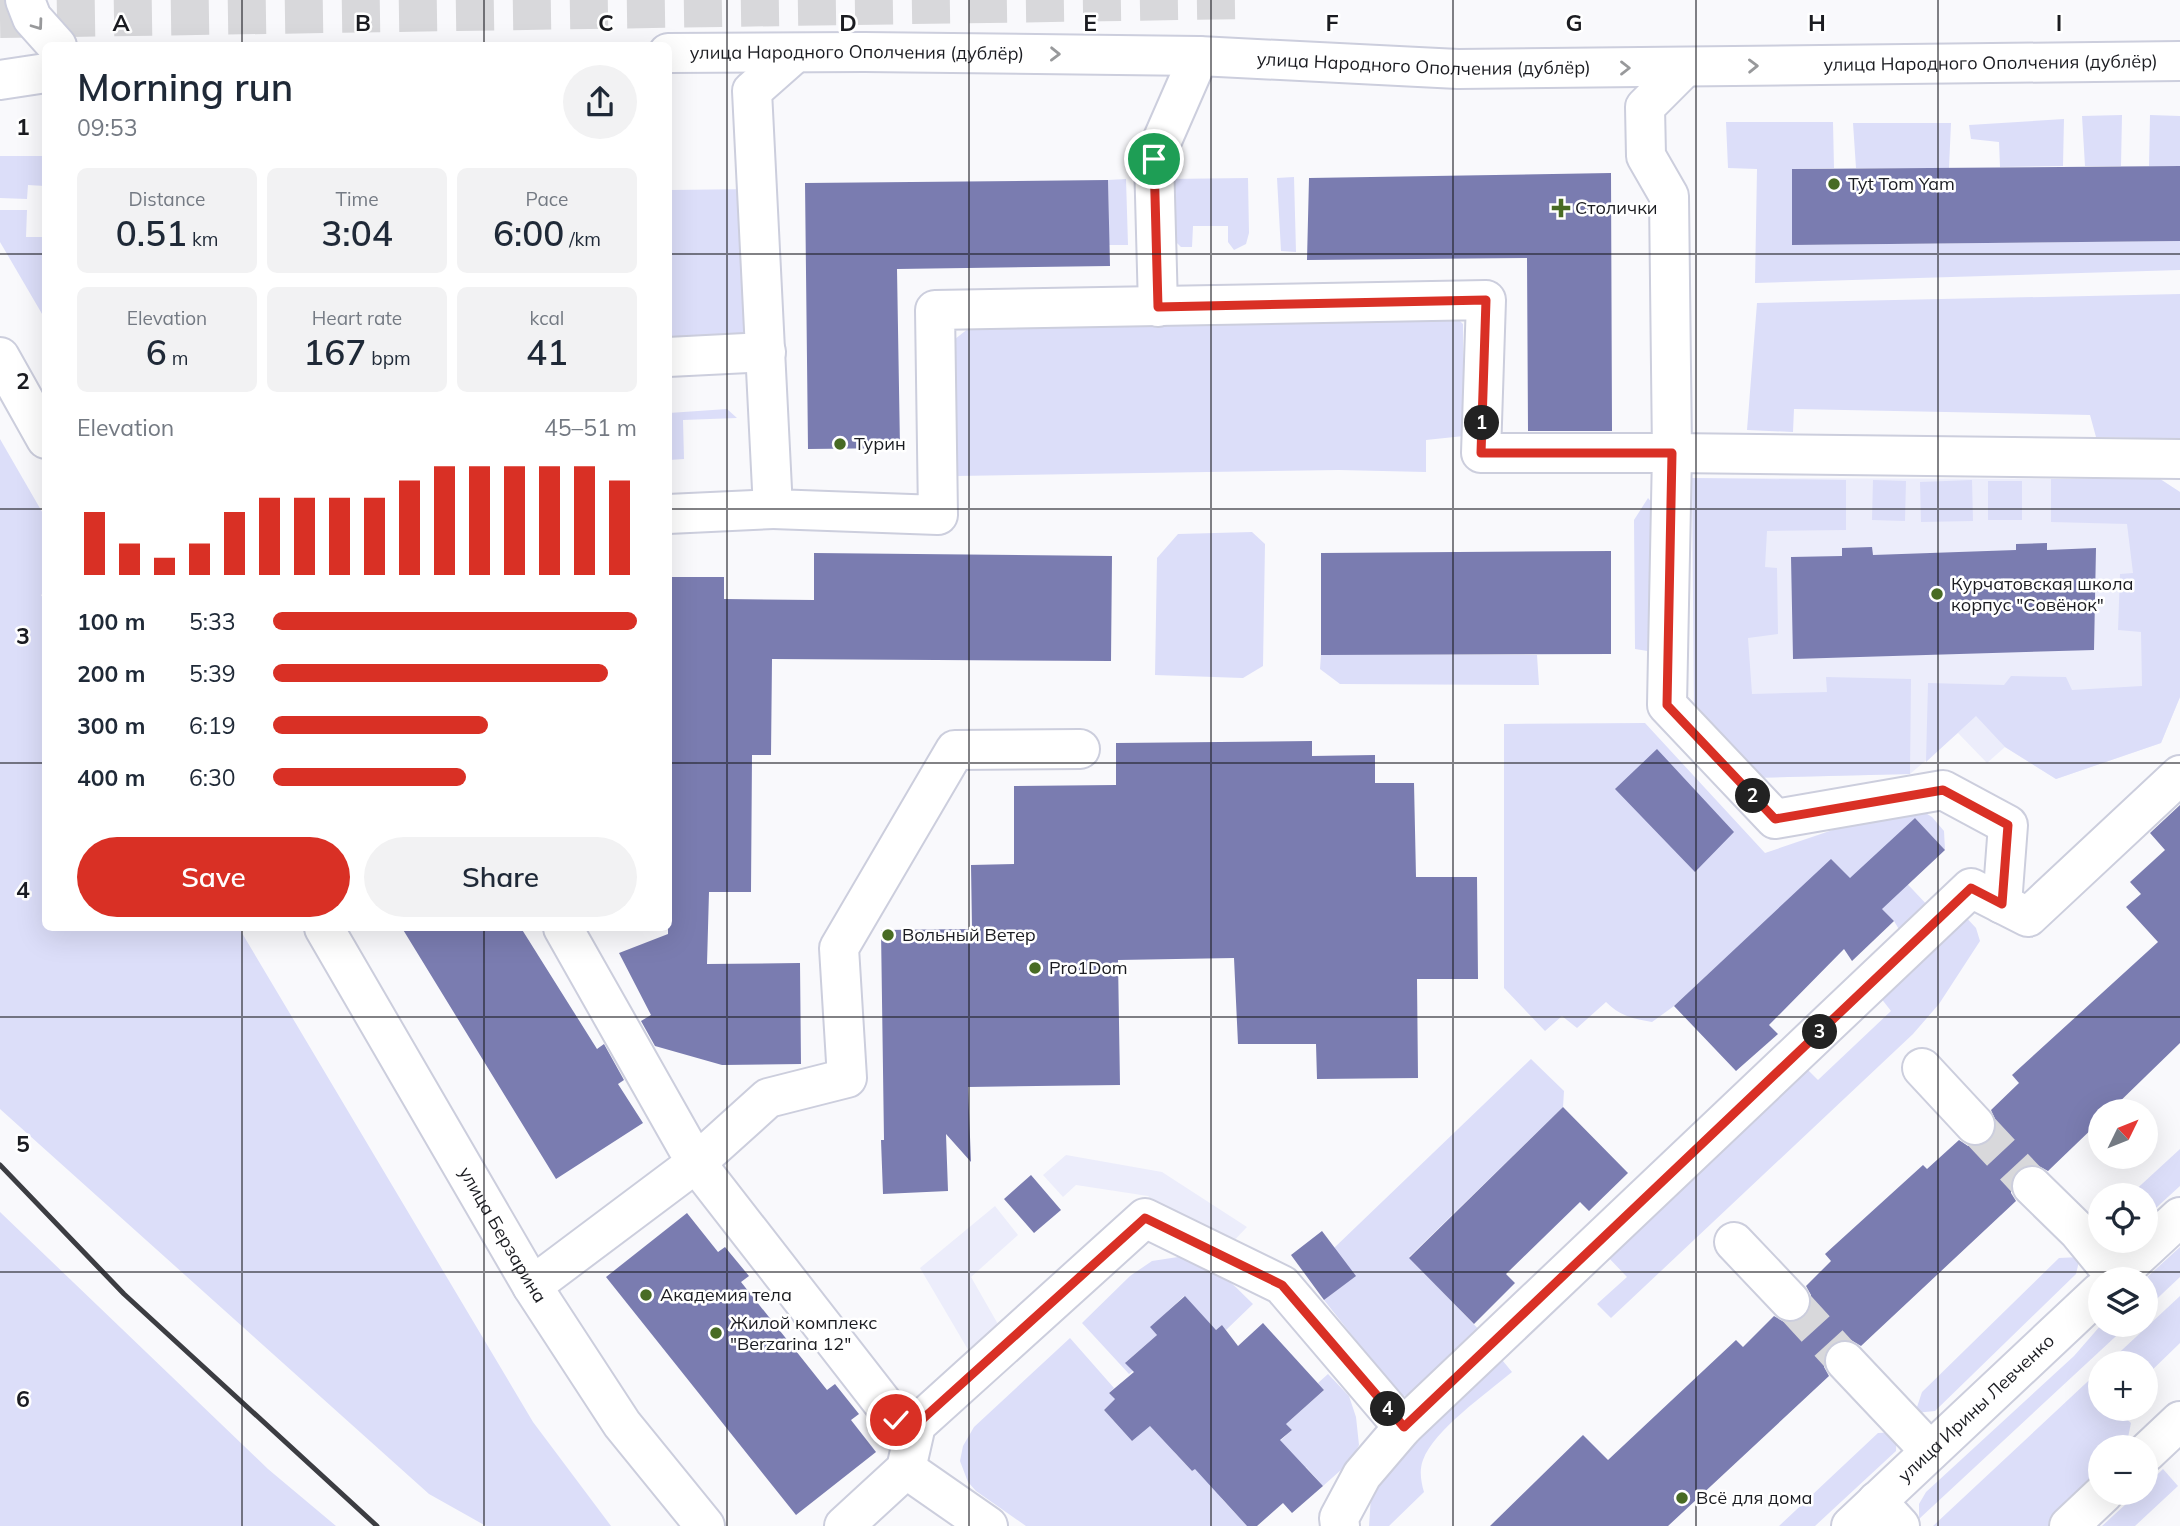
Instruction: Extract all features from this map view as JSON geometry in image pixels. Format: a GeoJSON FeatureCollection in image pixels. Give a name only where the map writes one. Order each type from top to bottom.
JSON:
{"type":"FeatureCollection","features":[{"type":"Feature","properties":{"kind":"street"},"geometry":{"type":"LineString","coordinates":[[25,0],[32,18],[53,42]]}},
{"type":"Feature","properties":{"kind":"street","name":"улица Народного Ополчения (дублёр)"},"geometry":{"type":"LineString","coordinates":[[672,53],[1199,56],[1458,69],[2180,61]]}},
{"type":"Feature","properties":{"kind":"street"},"geometry":{"type":"LineString","coordinates":[[774,509],[752,91],[795,53]]}},
{"type":"Feature","properties":{"kind":"street"},"geometry":{"type":"LineString","coordinates":[[1158,307],[1154,159],[1199,56]]}},
{"type":"Feature","properties":{"kind":"street"},"geometry":{"type":"LineString","coordinates":[[1685,67],[1645,107],[1646,156],[1669,196],[1672,453],[1667,705],[1775,819],[1943,790],[2008,825],[2002,904]]}},
{"type":"Feature","properties":{"kind":"street"},"geometry":{"type":"LineString","coordinates":[[3,81],[42,74]]}},
{"type":"Feature","properties":{"kind":"street"},"geometry":{"type":"LineString","coordinates":[[672,514],[774,509],[938,516],[935,310],[1486,300],[1481,453],[2180,460]]}},
{"type":"Feature","properties":{"kind":"street"},"geometry":{"type":"LineString","coordinates":[[672,357],[766,352]]}},
{"type":"Feature","properties":{"kind":"street"},"geometry":{"type":"LineString","coordinates":[[0,357],[42,432]]}},
{"type":"Feature","properties":{"kind":"street"},"geometry":{"type":"LineString","coordinates":[[532,1286],[696,1163],[768,1098],[847,1078],[839,947],[956,751],[1080,749]]}},
{"type":"Feature","properties":{"kind":"street"},"geometry":{"type":"LineString","coordinates":[[1340,1526],[1339,1518],[1362,1475],[1404,1427],[1971,888],[2028,918],[2180,775]]}},
{"type":"Feature","properties":{"kind":"street","name":"улица Берзарина"},"geometry":{"type":"LineString","coordinates":[[326,931],[532,1286],[622,1424],[705,1526]]}},
{"type":"Feature","properties":{"kind":"street"},"geometry":{"type":"LineString","coordinates":[[565,931],[696,1163],[896,1420],[916,1425]]}},
{"type":"Feature","properties":{"kind":"street"},"geometry":{"type":"LineString","coordinates":[[1922,1068],[1975,1125]]}},
{"type":"Feature","properties":{"kind":"street"},"geometry":{"type":"LineString","coordinates":[[2032,1186],[2078,1231],[2100,1267]]}},
{"type":"Feature","properties":{"kind":"street","name":"улица Ирины Левченко"},"geometry":{"type":"LineString","coordinates":[[2127,1267],[2180,1217]]}},
{"type":"Feature","properties":{"kind":"street"},"geometry":{"type":"LineString","coordinates":[[844,1526],[906,1469],[916,1425],[1145,1218],[1282,1285],[1404,1427]]}},
{"type":"Feature","properties":{"kind":"street"},"geometry":{"type":"LineString","coordinates":[[1734,1242],[1790,1301]]}},
{"type":"Feature","properties":{"kind":"street","name":"улица Ирины Левченко"},"geometry":{"type":"LineString","coordinates":[[1876,1518],[1930,1451],[2088,1304]]}},
{"type":"Feature","properties":{"kind":"street"},"geometry":{"type":"LineString","coordinates":[[1845,1361],[1930,1451]]}},
{"type":"Feature","properties":{"kind":"street"},"geometry":{"type":"LineString","coordinates":[[2158,1441],[2180,1420]]}},
{"type":"Feature","properties":{"kind":"street"},"geometry":{"type":"LineString","coordinates":[[906,1469],[988,1526]]}},
{"type":"Feature","properties":{"kind":"street"},"geometry":{"type":"LineString","coordinates":[[2068,1526],[2091,1505]]}},
{"type":"Feature","properties":{"kind":"shaded area"},"geometry":{"type":"Polygon","coordinates":[[[2122,115],[2121,166],[2085,166],[2082,116],[2122,115]]]}},
{"type":"Feature","properties":{"kind":"shaded area"},"geometry":{"type":"Polygon","coordinates":[[[2150,115],[2180,116],[2180,166],[2149,166],[2150,115]]]}},
{"type":"Feature","properties":{"kind":"shaded area"},"geometry":{"type":"Polygon","coordinates":[[[2064,119],[2063,166],[2000,167],[1999,142],[1971,139],[1969,125],[2064,119]]]}},
{"type":"Feature","properties":{"kind":"shaded area"},"geometry":{"type":"Polygon","coordinates":[[[1726,122],[1833,122],[1834,168],[1792,169],[1793,245],[2180,241],[2180,270],[1755,283],[1757,169],[1728,168],[1726,122]]]}},
{"type":"Feature","properties":{"kind":"shaded area"},"geometry":{"type":"Polygon","coordinates":[[[1853,123],[1951,123],[1949,168],[1856,168],[1853,123]]]}},
{"type":"Feature","properties":{"kind":"shaded area"},"geometry":{"type":"Polygon","coordinates":[[[0,156],[42,156],[42,186],[28,185],[27,199],[0,198],[0,156]]]}},
{"type":"Feature","properties":{"kind":"shaded area"},"geometry":{"type":"Polygon","coordinates":[[[1294,177],[1296,252],[1281,251],[1277,178],[1294,177]]]}},
{"type":"Feature","properties":{"kind":"shaded area"},"geometry":{"type":"Polygon","coordinates":[[[1248,178],[1249,233],[1246,244],[1234,250],[1228,242],[1228,226],[1193,226],[1192,247],[1181,247],[1170,236],[1167,179],[1248,178]]]}},
{"type":"Feature","properties":{"kind":"shaded area"},"geometry":{"type":"Polygon","coordinates":[[[1126,179],[1128,245],[1109,245],[1108,180],[1126,179]]]}},
{"type":"Feature","properties":{"kind":"shaded area"},"geometry":{"type":"Polygon","coordinates":[[[754,189],[758,341],[672,345],[672,190],[754,189]]]}},
{"type":"Feature","properties":{"kind":"shaded area"},"geometry":{"type":"Polygon","coordinates":[[[0,210],[27,210],[26,237],[42,237],[42,314],[0,242],[0,210]]]}},
{"type":"Feature","properties":{"kind":"shaded area"},"geometry":{"type":"Polygon","coordinates":[[[2180,294],[2180,439],[2096,437],[2090,415],[1794,409],[1793,432],[1747,430],[1757,303],[2180,294]]]}},
{"type":"Feature","properties":{"kind":"shaded area"},"geometry":{"type":"Polygon","coordinates":[[[1450,311],[1463,324],[1464,436],[1426,440],[1426,472],[1339,470],[957,476],[955,339],[978,321],[1450,311]]]}},
{"type":"Feature","properties":{"kind":"shaded area"},"geometry":{"type":"Polygon","coordinates":[[[727,409],[737,418],[683,420],[684,459],[672,460],[672,413],[727,409]]]}},
{"type":"Feature","properties":{"kind":"shaded area"},"geometry":{"type":"Polygon","coordinates":[[[0,439],[42,512],[42,931],[241,931],[533,1422],[611,1526],[486,1526],[429,1494],[0,1109],[0,439]]]}},
{"type":"Feature","properties":{"kind":"shaded area","name":"Курчатовская школа корпус \"Совёнок\""},"geometry":{"type":"Polygon","coordinates":[[[1692,478],[2160,479],[2180,492],[2180,697],[2161,743],[2056,779],[2005,747],[1987,763],[1958,733],[1910,774],[1751,778],[1692,478]]]}},
{"type":"Feature","properties":{"kind":"shaded area"},"geometry":{"type":"Polygon","coordinates":[[[1692,478],[1846,480],[1846,530],[1767,531],[1765,567],[1777,568],[1778,634],[1748,638],[1752,694],[1827,692],[1826,677],[1911,679],[1910,774],[1751,778],[1694,713],[1692,478]]]}},
{"type":"Feature","properties":{"kind":"shaded area"},"geometry":{"type":"Polygon","coordinates":[[[2051,479],[2160,479],[2180,492],[2180,697],[2161,743],[2056,779],[2005,747],[1976,716],[1926,762],[1928,683],[2004,685],[2011,676],[2066,677],[2072,690],[2142,686],[2141,632],[2118,630],[2120,574],[2133,573],[2127,524],[2051,522],[2051,479]]]}},
{"type":"Feature","properties":{"kind":"shaded area"},"geometry":{"type":"Polygon","coordinates":[[[1873,480],[1906,481],[1905,521],[1872,520],[1873,480]]]}},
{"type":"Feature","properties":{"kind":"shaded area"},"geometry":{"type":"Polygon","coordinates":[[[1972,480],[1973,521],[1921,522],[1920,482],[1972,480]]]}},
{"type":"Feature","properties":{"kind":"shaded area"},"geometry":{"type":"Polygon","coordinates":[[[1988,481],[2022,481],[2022,520],[1988,520],[1988,481]]]}},
{"type":"Feature","properties":{"kind":"shaded area"},"geometry":{"type":"Polygon","coordinates":[[[1648,498],[1664,517],[1660,653],[1635,649],[1634,520],[1648,498]]]}},
{"type":"Feature","properties":{"kind":"shaded area"},"geometry":{"type":"Polygon","coordinates":[[[1252,532],[1265,544],[1263,666],[1243,678],[1155,675],[1157,558],[1178,534],[1252,532]]]}},
{"type":"Feature","properties":{"kind":"shaded area"},"geometry":{"type":"Polygon","coordinates":[[[1321,655],[1537,655],[1539,685],[1340,684],[1320,669],[1321,655]]]}},
{"type":"Feature","properties":{"kind":"shaded area"},"geometry":{"type":"Polygon","coordinates":[[[1645,723],[1765,853],[1871,817],[1916,807],[1932,817],[1944,831],[1945,850],[1915,818],[1863,868],[1897,873],[1931,909],[1903,936],[1894,921],[1831,860],[1674,1006],[1652,1022],[1627,1016],[1606,1002],[1577,1028],[1562,1016],[1545,1031],[1504,988],[1504,724],[1645,723]]]}},
{"type":"Feature","properties":{"kind":"shaded area"},"geometry":{"type":"Polygon","coordinates":[[[1963,914],[1976,928],[1980,941],[1939,1004],[1913,1034],[1611,1318],[1597,1304],[1627,1277],[1607,1256],[1804,1066],[1818,1080],[1891,1011],[1877,993],[1963,914]]]}},
{"type":"Feature","properties":{"kind":"shaded area"},"geometry":{"type":"Polygon","coordinates":[[[1531,1059],[1564,1091],[1563,1107],[1409,1257],[1486,1337],[1423,1395],[1400,1396],[1324,1300],[1355,1276],[1334,1248],[1531,1059]]]}},
{"type":"Feature","properties":{"kind":"shaded area"},"geometry":{"type":"Polygon","coordinates":[[[2180,1149],[2180,1186],[2158,1206],[2158,1183],[2143,1183],[2180,1149]]]}},
{"type":"Feature","properties":{"kind":"shaded area"},"geometry":{"type":"Polygon","coordinates":[[[1066,1155],[1162,1172],[1247,1227],[1223,1252],[1148,1196],[1076,1185],[1063,1197],[1043,1175],[1066,1155]]]}},
{"type":"Feature","properties":{"kind":"shaded area"},"geometry":{"type":"Polygon","coordinates":[[[995,1206],[1018,1235],[971,1277],[1003,1333],[970,1353],[920,1268],[995,1206]]]}},
{"type":"Feature","properties":{"kind":"shaded area"},"geometry":{"type":"Polygon","coordinates":[[[0,1212],[268,1469],[336,1526],[0,1526],[0,1212]]]}},
{"type":"Feature","properties":{"kind":"shaded area"},"geometry":{"type":"Polygon","coordinates":[[[2180,1247],[2180,1277],[2158,1298],[2158,1267],[2180,1247]]]}},
{"type":"Feature","properties":{"kind":"shaded area"},"geometry":{"type":"Polygon","coordinates":[[[1178,1257],[1220,1274],[1253,1304],[1226,1330],[1222,1325],[1216,1330],[1184,1296],[1151,1327],[1157,1335],[1126,1362],[1133,1371],[1129,1374],[1082,1323],[1130,1276],[1152,1261],[1178,1257]]]}},
{"type":"Feature","properties":{"kind":"shaded area"},"geometry":{"type":"Polygon","coordinates":[[[2080,1257],[2076,1274],[1935,1411],[1915,1413],[1922,1392],[2059,1258],[2080,1257]]]}},
{"type":"Feature","properties":{"kind":"shaded area"},"geometry":{"type":"Polygon","coordinates":[[[2180,1296],[2180,1343],[2158,1364],[2158,1351],[2121,1351],[2136,1337],[2158,1337],[2158,1316],[2180,1296]]]}},
{"type":"Feature","properties":{"kind":"shaded area"},"geometry":{"type":"Polygon","coordinates":[[[2091,1337],[2115,1337],[2100,1351],[2088,1351],[2088,1362],[1919,1519],[1919,1504],[1926,1492],[2074,1356],[2091,1337]]]}},
{"type":"Feature","properties":{"kind":"shaded area"},"geometry":{"type":"Polygon","coordinates":[[[1070,1338],[1114,1388],[1109,1393],[1115,1399],[1104,1410],[1132,1441],[1158,1418],[1175,1453],[1192,1471],[1201,1463],[1222,1499],[1247,1526],[1026,1526],[976,1491],[968,1482],[960,1461],[963,1446],[974,1427],[1070,1338]]]}},
{"type":"Feature","properties":{"kind":"shaded area"},"geometry":{"type":"Polygon","coordinates":[[[1498,1355],[1512,1372],[1462,1413],[1429,1448],[1421,1468],[1424,1492],[1389,1526],[1369,1526],[1371,1496],[1379,1476],[1498,1355]]]}},
{"type":"Feature","properties":{"kind":"shaded area"},"geometry":{"type":"Polygon","coordinates":[[[1328,1374],[1349,1396],[1356,1417],[1359,1445],[1351,1461],[1323,1486],[1306,1467],[1294,1477],[1270,1450],[1292,1430],[1286,1424],[1324,1390],[1318,1383],[1328,1374]]]}},
{"type":"Feature","properties":{"kind":"shaded area"},"geometry":{"type":"Polygon","coordinates":[[[2088,1381],[2088,1421],[2131,1423],[2128,1435],[2088,1435],[2088,1492],[2053,1526],[1933,1526],[2088,1381]]]}},
{"type":"Feature","properties":{"kind":"shaded area"},"geometry":{"type":"Polygon","coordinates":[[[1897,1432],[1896,1451],[1815,1526],[1779,1526],[1878,1433],[1897,1432]]]}},
{"type":"Feature","properties":{"kind":"shaded area"},"geometry":{"type":"Polygon","coordinates":[[[2163,1469],[2178,1486],[2158,1505],[2158,1474],[2163,1469]]]}},
{"type":"Feature","properties":{"kind":"shaded area"},"geometry":{"type":"Polygon","coordinates":[[[2125,1505],[2158,1505],[2135,1526],[2102,1526],[2125,1505]]]}},
{"type":"Feature","properties":{"kind":"building"},"geometry":{"type":"Polygon","coordinates":[[[2180,166],[2180,241],[1792,245],[1792,169],[2180,166]]]}},
{"type":"Feature","properties":{"kind":"building"},"geometry":{"type":"Polygon","coordinates":[[[1611,173],[1612,431],[1528,431],[1527,258],[1307,260],[1309,178],[1611,173]]]}},
{"type":"Feature","properties":{"kind":"building"},"geometry":{"type":"Polygon","coordinates":[[[1108,180],[1110,266],[897,269],[900,448],[808,449],[805,183],[1108,180]]]}},
{"type":"Feature","properties":{"kind":"building"},"geometry":{"type":"Polygon","coordinates":[[[2047,543],[2047,550],[2096,548],[2094,650],[1793,659],[1791,557],[1842,556],[1842,548],[1872,547],[1873,555],[2016,550],[2016,544],[2047,543]]]}},
{"type":"Feature","properties":{"kind":"building"},"geometry":{"type":"Polygon","coordinates":[[[1611,551],[1611,654],[1321,655],[1321,553],[1611,551]]]}},
{"type":"Feature","properties":{"kind":"building"},"geometry":{"type":"Polygon","coordinates":[[[814,553],[1112,556],[1111,661],[772,659],[771,755],[752,755],[751,892],[709,892],[707,964],[800,963],[801,1064],[722,1065],[655,1046],[641,1021],[651,1015],[619,953],[672,931],[672,577],[724,577],[724,599],[814,600],[814,553]]]}},
{"type":"Feature","properties":{"kind":"building"},"geometry":{"type":"Polygon","coordinates":[[[1312,741],[1312,756],[1375,755],[1375,783],[1414,783],[1416,877],[1477,877],[1478,979],[1417,979],[1418,1078],[1317,1079],[1316,1044],[1238,1044],[1234,958],[1118,960],[1120,1085],[968,1087],[971,1162],[946,1134],[948,1191],[883,1194],[881,930],[972,929],[971,865],[1014,864],[1014,786],[1116,785],[1116,743],[1312,741]]]}},
{"type":"Feature","properties":{"kind":"building"},"geometry":{"type":"Polygon","coordinates":[[[1657,749],[1734,832],[1695,872],[1615,789],[1657,749]]]}},
{"type":"Feature","properties":{"kind":"building"},"geometry":{"type":"Polygon","coordinates":[[[2180,805],[2180,1043],[2122,1099],[2088,1099],[2088,1133],[2048,1171],[2037,1165],[2027,1165],[2017,1170],[2011,1181],[2011,1193],[2016,1201],[1861,1346],[1851,1340],[1839,1340],[1831,1345],[1824,1355],[1824,1367],[1829,1376],[1668,1526],[1490,1526],[1583,1435],[1608,1460],[1736,1340],[1743,1347],[1774,1316],[1784,1322],[1794,1322],[1805,1317],[1811,1307],[1811,1295],[1806,1286],[1831,1261],[1825,1254],[1923,1165],[1927,1169],[1959,1140],[1968,1146],[1979,1146],[1990,1140],[1996,1132],[1996,1121],[1991,1110],[2019,1083],[2012,1075],[2158,942],[2126,907],[2141,894],[2130,882],[2165,850],[2150,833],[2180,805]]]}},
{"type":"Feature","properties":{"kind":"building"},"geometry":{"type":"Polygon","coordinates":[[[1915,818],[1945,850],[1882,909],[1894,921],[1852,961],[1844,949],[1769,1025],[1778,1034],[1736,1071],[1674,1006],[1831,859],[1850,878],[1915,818]]]}},
{"type":"Feature","properties":{"kind":"building"},"geometry":{"type":"Polygon","coordinates":[[[404,931],[523,931],[597,1049],[604,1044],[624,1080],[618,1084],[643,1123],[556,1179],[404,931]]]}},
{"type":"Feature","properties":{"kind":"building"},"geometry":{"type":"Polygon","coordinates":[[[1563,1107],[1628,1173],[1589,1211],[1580,1202],[1506,1274],[1515,1283],[1474,1324],[1409,1258],[1563,1107]]]}},
{"type":"Feature","properties":{"kind":"building"},"geometry":{"type":"Polygon","coordinates":[[[1031,1175],[1061,1210],[1034,1233],[1004,1199],[1031,1175]]]}},
{"type":"Feature","properties":{"kind":"building","name":"Жилой комплекс \"Berzarina 12\""},"geometry":{"type":"Polygon","coordinates":[[[687,1213],[718,1252],[725,1247],[749,1276],[741,1282],[827,1390],[835,1384],[859,1414],[851,1420],[876,1452],[796,1515],[606,1277],[687,1213]]]}},
{"type":"Feature","properties":{"kind":"building"},"geometry":{"type":"Polygon","coordinates":[[[1322,1231],[1356,1276],[1324,1300],[1291,1255],[1322,1231]]]}},
{"type":"Feature","properties":{"kind":"building"},"geometry":{"type":"Polygon","coordinates":[[[1185,1296],[1216,1330],[1222,1325],[1238,1346],[1263,1323],[1324,1390],[1286,1424],[1292,1430],[1280,1440],[1323,1486],[1292,1513],[1283,1503],[1257,1526],[1247,1526],[1195,1469],[1192,1471],[1150,1426],[1132,1441],[1104,1410],[1115,1399],[1109,1393],[1134,1372],[1125,1363],[1157,1335],[1150,1327],[1185,1296]]]}},
{"type":"Feature","properties":{"kind":"tunnel"},"geometry":{"type":"LineString","coordinates":[[0,19],[1248,0]]}},
{"type":"Feature","properties":{"kind":"tunnel"},"geometry":{"type":"LineString","coordinates":[[1975,1125],[2032,1186]]}},
{"type":"Feature","properties":{"kind":"tunnel"},"geometry":{"type":"LineString","coordinates":[[1790,1301],[1845,1361]]}},
{"type":"Feature","properties":{"kind":"railway"},"geometry":{"type":"LineString","coordinates":[[0,1165],[124,1294],[377,1526]]}},
{"type":"Feature","properties":{"kind":"place","name":"Tyt Tom Yam"},"geometry":{"type":"Point","coordinates":[1834,184]}},
{"type":"Feature","properties":{"kind":"place","name":"Столички"},"geometry":{"type":"Point","coordinates":[1561,208]}},
{"type":"Feature","properties":{"kind":"place","name":"Турин"},"geometry":{"type":"Point","coordinates":[840,444]}},
{"type":"Feature","properties":{"kind":"place","name":"Курчатовская школа корпус \"Совёнок\""},"geometry":{"type":"Point","coordinates":[1937,594]}},
{"type":"Feature","properties":{"kind":"place","name":"Вольный Ветер"},"geometry":{"type":"Point","coordinates":[888,935]}},
{"type":"Feature","properties":{"kind":"place","name":"Pro1Dom"},"geometry":{"type":"Point","coordinates":[1035,968]}},
{"type":"Feature","properties":{"kind":"place","name":"Академия тела"},"geometry":{"type":"Point","coordinates":[646,1295]}},
{"type":"Feature","properties":{"kind":"place","name":"Жилой комплекс \"Berzarina 12\""},"geometry":{"type":"Point","coordinates":[716,1333]}},
{"type":"Feature","properties":{"kind":"place","name":"Всё для дома"},"geometry":{"type":"Point","coordinates":[1682,1498]}},
{"type":"Feature","properties":{"kind":"route"},"geometry":{"type":"LineString","coordinates":[[896,1420],[916,1425],[1145,1218],[1282,1285],[1404,1427],[1971,888],[2002,904],[2008,825],[1943,790],[1775,819],[1667,705],[1672,453],[1481,453],[1486,300],[1158,307],[1154,159]]}}]}
